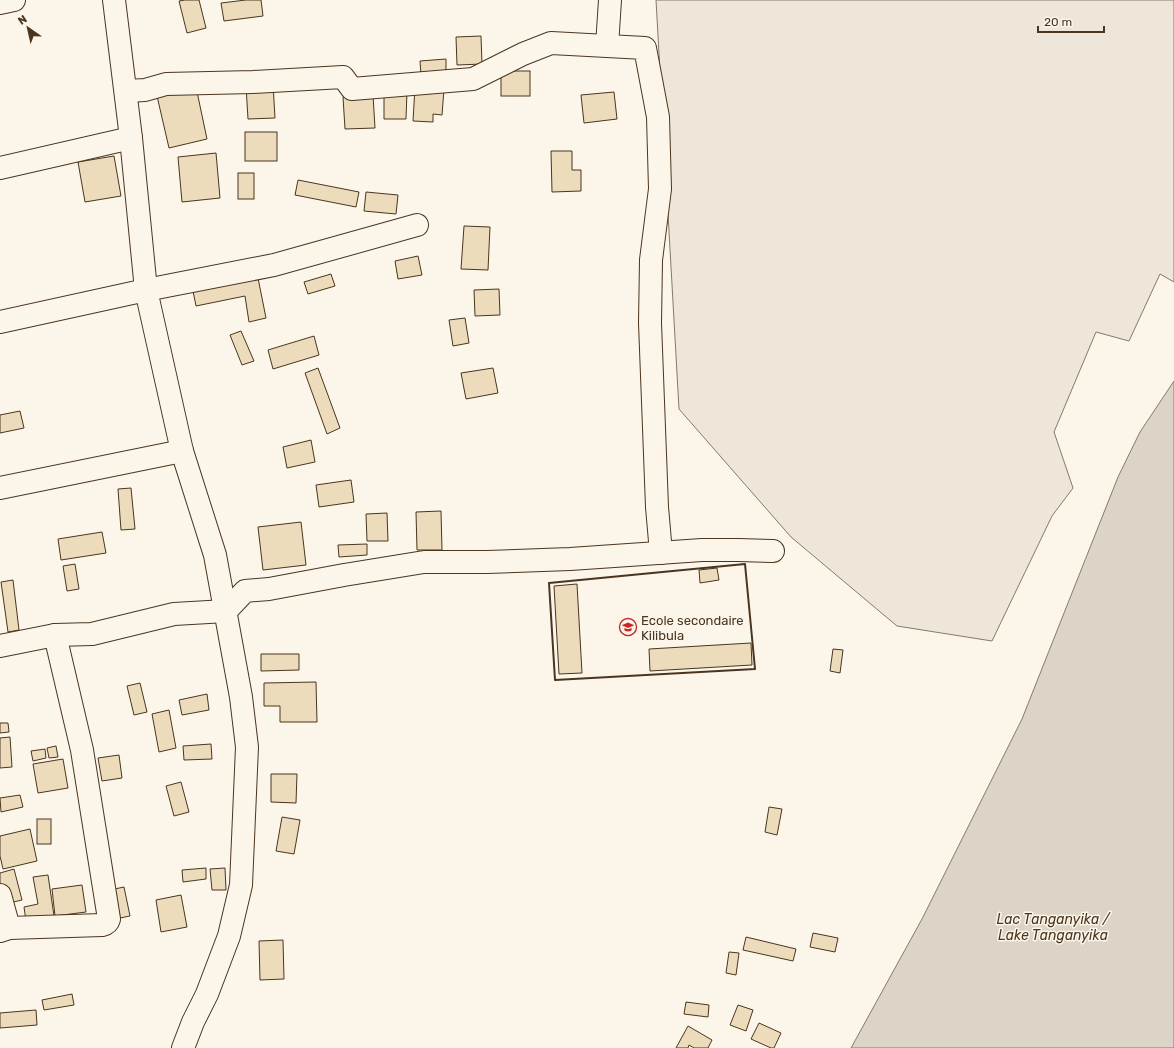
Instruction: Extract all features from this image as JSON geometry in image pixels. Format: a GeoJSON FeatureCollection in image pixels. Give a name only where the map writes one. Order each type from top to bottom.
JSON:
{"type":"FeatureCollection","features":[{"type":"Feature","properties":{"kind":"street"},"geometry":{"type":"LineString","coordinates":[[0,3],[14,0]]}},
{"type":"Feature","properties":{"kind":"street"},"geometry":{"type":"LineString","coordinates":[[114,0],[126,91],[146,290],[182,451],[215,555],[241,697],[247,747],[241,885],[229,936],[206,994],[182,1048]]}},
{"type":"Feature","properties":{"kind":"street"},"geometry":{"type":"LineString","coordinates":[[607,46],[610,0]]}},
{"type":"Feature","properties":{"kind":"street"},"geometry":{"type":"LineString","coordinates":[[126,91],[145,90],[166,84],[253,82],[343,77],[352,89],[473,79],[523,54],[551,43],[645,48],[658,117],[660,189],[651,260],[650,323],[657,507],[661,553]]}},
{"type":"Feature","properties":{"kind":"street"},"geometry":{"type":"LineString","coordinates":[[0,168],[131,138]]}},
{"type":"Feature","properties":{"kind":"street"},"geometry":{"type":"LineString","coordinates":[[0,322],[146,290],[274,265],[417,225]]}},
{"type":"Feature","properties":{"kind":"street"},"geometry":{"type":"LineString","coordinates":[[0,488],[182,451]]}},
{"type":"Feature","properties":{"kind":"street"},"geometry":{"type":"LineString","coordinates":[[0,646],[55,635],[92,634],[174,614],[226,611],[245,591],[269,589],[424,562],[487,562],[563,559],[702,550],[774,551]]}},
{"type":"Feature","properties":{"kind":"street"},"geometry":{"type":"LineString","coordinates":[[0,895],[5,930],[102,925],[108,922],[109,919],[82,750],[55,635]]}},
{"type":"Feature","properties":{"kind":"shaded area"},"geometry":{"type":"Polygon","coordinates":[[[656,0],[1174,0],[1174,282],[1160,274],[1129,341],[1096,332],[1054,432],[1073,488],[1052,516],[992,641],[897,626],[791,537],[679,409],[656,0]]]}},
{"type":"Feature","properties":{"kind":"water","name":"Lac Tanganyika / Lake Tanganyika"},"geometry":{"type":"Polygon","coordinates":[[[1174,381],[1174,1048],[851,1048],[922,919],[1022,719],[1118,477],[1140,432],[1174,381]]]}},
{"type":"Feature","properties":{"kind":"building"},"geometry":{"type":"Polygon","coordinates":[[[199,0],[206,28],[187,33],[179,1],[199,0]]]}},
{"type":"Feature","properties":{"kind":"building"},"geometry":{"type":"Polygon","coordinates":[[[261,0],[263,16],[224,21],[221,3],[261,0]]]}},
{"type":"Feature","properties":{"kind":"building"},"geometry":{"type":"Polygon","coordinates":[[[481,36],[482,64],[457,65],[456,37],[481,36]]]}},
{"type":"Feature","properties":{"kind":"building"},"geometry":{"type":"Polygon","coordinates":[[[446,59],[446,73],[421,75],[420,61],[446,59]]]}},
{"type":"Feature","properties":{"kind":"building"},"geometry":{"type":"Polygon","coordinates":[[[501,71],[530,71],[530,96],[501,96],[501,71]]]}},
{"type":"Feature","properties":{"kind":"building"},"geometry":{"type":"Polygon","coordinates":[[[273,84],[275,118],[248,119],[246,86],[273,84]]]}},
{"type":"Feature","properties":{"kind":"building"},"geometry":{"type":"Polygon","coordinates":[[[196,87],[207,139],[169,148],[157,96],[196,87]]]}},
{"type":"Feature","properties":{"kind":"building"},"geometry":{"type":"Polygon","coordinates":[[[415,87],[444,89],[442,115],[433,114],[433,122],[413,121],[415,87]]]}},
{"type":"Feature","properties":{"kind":"building"},"geometry":{"type":"Polygon","coordinates":[[[384,91],[407,91],[406,119],[384,119],[384,91]]]}},
{"type":"Feature","properties":{"kind":"building"},"geometry":{"type":"Polygon","coordinates":[[[614,92],[617,119],[584,123],[581,95],[614,92]]]}},
{"type":"Feature","properties":{"kind":"building"},"geometry":{"type":"Polygon","coordinates":[[[373,95],[375,128],[345,129],[343,97],[373,95]]]}},
{"type":"Feature","properties":{"kind":"building"},"geometry":{"type":"Polygon","coordinates":[[[245,132],[277,132],[277,161],[245,161],[245,132]]]}},
{"type":"Feature","properties":{"kind":"building"},"geometry":{"type":"Polygon","coordinates":[[[551,151],[572,151],[572,170],[581,170],[581,191],[552,192],[551,151]]]}},
{"type":"Feature","properties":{"kind":"building"},"geometry":{"type":"Polygon","coordinates":[[[216,153],[220,198],[182,202],[178,157],[216,153]]]}},
{"type":"Feature","properties":{"kind":"building"},"geometry":{"type":"Polygon","coordinates":[[[114,156],[121,196],[85,202],[78,162],[114,156]]]}},
{"type":"Feature","properties":{"kind":"building"},"geometry":{"type":"Polygon","coordinates":[[[238,173],[254,173],[254,199],[238,199],[238,173]]]}},
{"type":"Feature","properties":{"kind":"building"},"geometry":{"type":"Polygon","coordinates":[[[298,180],[359,192],[356,207],[295,195],[298,180]]]}},
{"type":"Feature","properties":{"kind":"building"},"geometry":{"type":"Polygon","coordinates":[[[366,192],[398,195],[396,214],[364,211],[366,192]]]}},
{"type":"Feature","properties":{"kind":"building"},"geometry":{"type":"Polygon","coordinates":[[[464,226],[490,227],[488,270],[461,269],[464,226]]]}},
{"type":"Feature","properties":{"kind":"building"},"geometry":{"type":"Polygon","coordinates":[[[418,256],[422,275],[398,279],[395,261],[418,256]]]}},
{"type":"Feature","properties":{"kind":"building"},"geometry":{"type":"Polygon","coordinates":[[[331,274],[335,286],[308,294],[304,282],[331,274]]]}},
{"type":"Feature","properties":{"kind":"building"},"geometry":{"type":"Polygon","coordinates":[[[258,278],[266,318],[249,322],[245,296],[196,306],[193,291],[258,278]]]}},
{"type":"Feature","properties":{"kind":"building"},"geometry":{"type":"Polygon","coordinates":[[[499,289],[500,315],[475,316],[474,290],[499,289]]]}},
{"type":"Feature","properties":{"kind":"building"},"geometry":{"type":"Polygon","coordinates":[[[465,318],[469,343],[453,346],[449,320],[465,318]]]}},
{"type":"Feature","properties":{"kind":"building"},"geometry":{"type":"Polygon","coordinates":[[[241,331],[254,361],[242,365],[230,335],[241,331]]]}},
{"type":"Feature","properties":{"kind":"building"},"geometry":{"type":"Polygon","coordinates":[[[314,336],[319,355],[273,369],[268,350],[314,336]]]}},
{"type":"Feature","properties":{"kind":"building"},"geometry":{"type":"Polygon","coordinates":[[[318,368],[340,428],[327,434],[305,373],[318,368]]]}},
{"type":"Feature","properties":{"kind":"building"},"geometry":{"type":"Polygon","coordinates":[[[493,368],[498,393],[466,399],[461,373],[493,368]]]}},
{"type":"Feature","properties":{"kind":"building"},"geometry":{"type":"Polygon","coordinates":[[[20,411],[24,428],[0,433],[0,415],[20,411]]]}},
{"type":"Feature","properties":{"kind":"building"},"geometry":{"type":"Polygon","coordinates":[[[311,440],[315,462],[287,468],[283,447],[311,440]]]}},
{"type":"Feature","properties":{"kind":"building"},"geometry":{"type":"Polygon","coordinates":[[[351,480],[354,502],[319,507],[316,485],[351,480]]]}},
{"type":"Feature","properties":{"kind":"building"},"geometry":{"type":"Polygon","coordinates":[[[131,488],[135,529],[121,530],[118,489],[131,488]]]}},
{"type":"Feature","properties":{"kind":"building"},"geometry":{"type":"Polygon","coordinates":[[[441,511],[442,550],[417,550],[416,512],[441,511]]]}},
{"type":"Feature","properties":{"kind":"building"},"geometry":{"type":"Polygon","coordinates":[[[387,513],[388,541],[367,541],[366,514],[387,513]]]}},
{"type":"Feature","properties":{"kind":"building"},"geometry":{"type":"Polygon","coordinates":[[[301,522],[306,565],[263,570],[258,527],[301,522]]]}},
{"type":"Feature","properties":{"kind":"building"},"geometry":{"type":"Polygon","coordinates":[[[102,532],[106,553],[61,560],[58,539],[102,532]]]}},
{"type":"Feature","properties":{"kind":"building"},"geometry":{"type":"Polygon","coordinates":[[[367,544],[367,555],[339,557],[338,545],[367,544]]]}},
{"type":"Feature","properties":{"kind":"building"},"geometry":{"type":"Polygon","coordinates":[[[75,564],[79,589],[67,591],[63,566],[75,564]]]}},
{"type":"Feature","properties":{"kind":"building"},"geometry":{"type":"Polygon","coordinates":[[[717,568],[719,580],[700,583],[699,570],[717,568]]]}},
{"type":"Feature","properties":{"kind":"building"},"geometry":{"type":"Polygon","coordinates":[[[13,580],[19,630],[8,632],[1,582],[13,580]]]}},
{"type":"Feature","properties":{"kind":"building"},"geometry":{"type":"Polygon","coordinates":[[[577,584],[582,673],[559,674],[554,586],[577,584]]]}},
{"type":"Feature","properties":{"kind":"building"},"geometry":{"type":"Polygon","coordinates":[[[751,643],[752,665],[650,671],[649,649],[751,643]]]}},
{"type":"Feature","properties":{"kind":"building"},"geometry":{"type":"Polygon","coordinates":[[[833,649],[843,650],[840,673],[830,671],[833,649]]]}},
{"type":"Feature","properties":{"kind":"building"},"geometry":{"type":"Polygon","coordinates":[[[261,654],[299,654],[299,670],[261,671],[261,654]]]}},
{"type":"Feature","properties":{"kind":"building"},"geometry":{"type":"Polygon","coordinates":[[[316,682],[317,722],[280,722],[280,706],[264,706],[264,683],[316,682]]]}},
{"type":"Feature","properties":{"kind":"building"},"geometry":{"type":"Polygon","coordinates":[[[140,683],[147,712],[134,715],[127,686],[140,683]]]}},
{"type":"Feature","properties":{"kind":"building"},"geometry":{"type":"Polygon","coordinates":[[[207,694],[209,710],[182,715],[179,700],[207,694]]]}},
{"type":"Feature","properties":{"kind":"building"},"geometry":{"type":"Polygon","coordinates":[[[169,710],[176,748],[159,752],[152,714],[169,710]]]}},
{"type":"Feature","properties":{"kind":"building"},"geometry":{"type":"Polygon","coordinates":[[[0,723],[8,723],[9,732],[0,733],[0,723]]]}},
{"type":"Feature","properties":{"kind":"building"},"geometry":{"type":"Polygon","coordinates":[[[10,737],[12,767],[0,768],[0,738],[10,737]]]}},
{"type":"Feature","properties":{"kind":"building"},"geometry":{"type":"Polygon","coordinates":[[[211,744],[212,759],[184,760],[183,746],[211,744]]]}},
{"type":"Feature","properties":{"kind":"building"},"geometry":{"type":"Polygon","coordinates":[[[56,746],[58,757],[49,758],[47,748],[56,746]]]}},
{"type":"Feature","properties":{"kind":"building"},"geometry":{"type":"Polygon","coordinates":[[[45,749],[46,758],[33,761],[31,751],[45,749]]]}},
{"type":"Feature","properties":{"kind":"building"},"geometry":{"type":"Polygon","coordinates":[[[119,755],[122,778],[102,781],[98,758],[119,755]]]}},
{"type":"Feature","properties":{"kind":"building"},"geometry":{"type":"Polygon","coordinates":[[[63,759],[68,788],[38,793],[33,764],[63,759]]]}},
{"type":"Feature","properties":{"kind":"building"},"geometry":{"type":"Polygon","coordinates":[[[271,774],[297,774],[296,803],[271,802],[271,774]]]}},
{"type":"Feature","properties":{"kind":"building"},"geometry":{"type":"Polygon","coordinates":[[[181,782],[189,812],[174,816],[166,786],[181,782]]]}},
{"type":"Feature","properties":{"kind":"building"},"geometry":{"type":"Polygon","coordinates":[[[20,795],[23,807],[1,812],[0,798],[20,795]]]}},
{"type":"Feature","properties":{"kind":"building"},"geometry":{"type":"Polygon","coordinates":[[[769,807],[782,809],[777,835],[765,832],[769,807]]]}},
{"type":"Feature","properties":{"kind":"building"},"geometry":{"type":"Polygon","coordinates":[[[282,817],[300,820],[294,854],[276,851],[282,817]]]}},
{"type":"Feature","properties":{"kind":"building"},"geometry":{"type":"Polygon","coordinates":[[[37,819],[51,819],[51,844],[37,844],[37,819]]]}},
{"type":"Feature","properties":{"kind":"building"},"geometry":{"type":"Polygon","coordinates":[[[30,829],[37,861],[3,869],[0,856],[0,836],[30,829]]]}},
{"type":"Feature","properties":{"kind":"building"},"geometry":{"type":"Polygon","coordinates":[[[206,868],[206,879],[183,882],[182,870],[206,868]]]}},
{"type":"Feature","properties":{"kind":"building"},"geometry":{"type":"Polygon","coordinates":[[[225,868],[226,890],[212,890],[210,869],[225,868]]]}},
{"type":"Feature","properties":{"kind":"building"},"geometry":{"type":"Polygon","coordinates":[[[14,869],[22,900],[5,904],[0,883],[0,873],[14,869]]]}},
{"type":"Feature","properties":{"kind":"building"},"geometry":{"type":"Polygon","coordinates":[[[48,875],[54,916],[26,921],[24,907],[38,904],[33,877],[48,875]]]}},
{"type":"Feature","properties":{"kind":"building"},"geometry":{"type":"Polygon","coordinates":[[[82,885],[86,912],[55,916],[52,889],[82,885]]]}},
{"type":"Feature","properties":{"kind":"building"},"geometry":{"type":"Polygon","coordinates":[[[124,887],[130,916],[115,919],[110,890],[124,887]]]}},
{"type":"Feature","properties":{"kind":"building"},"geometry":{"type":"Polygon","coordinates":[[[181,895],[187,927],[161,932],[156,900],[181,895]]]}},
{"type":"Feature","properties":{"kind":"building"},"geometry":{"type":"Polygon","coordinates":[[[813,933],[838,938],[835,952],[810,947],[813,933]]]}},
{"type":"Feature","properties":{"kind":"building"},"geometry":{"type":"Polygon","coordinates":[[[746,937],[796,949],[793,961],[743,950],[746,937]]]}},
{"type":"Feature","properties":{"kind":"building"},"geometry":{"type":"Polygon","coordinates":[[[283,940],[284,979],[260,980],[259,941],[283,940]]]}},
{"type":"Feature","properties":{"kind":"building"},"geometry":{"type":"Polygon","coordinates":[[[729,952],[739,953],[736,975],[726,973],[729,952]]]}},
{"type":"Feature","properties":{"kind":"building"},"geometry":{"type":"Polygon","coordinates":[[[72,994],[74,1005],[44,1010],[42,1000],[72,994]]]}},
{"type":"Feature","properties":{"kind":"building"},"geometry":{"type":"Polygon","coordinates":[[[686,1002],[709,1005],[708,1017],[684,1014],[686,1002]]]}},
{"type":"Feature","properties":{"kind":"building"},"geometry":{"type":"Polygon","coordinates":[[[738,1005],[753,1010],[746,1031],[730,1025],[738,1005]]]}},
{"type":"Feature","properties":{"kind":"building"},"geometry":{"type":"Polygon","coordinates":[[[36,1010],[37,1025],[0,1028],[0,1013],[36,1010]]]}},
{"type":"Feature","properties":{"kind":"building"},"geometry":{"type":"Polygon","coordinates":[[[759,1023],[781,1033],[774,1048],[751,1039],[759,1023]]]}},
{"type":"Feature","properties":{"kind":"building"},"geometry":{"type":"Polygon","coordinates":[[[688,1026],[712,1040],[708,1048],[694,1048],[689,1045],[688,1048],[676,1048],[688,1026]]]}},
{"type":"Feature","properties":{"kind":"wall"},"geometry":{"type":"LineString","coordinates":[[745,564],[755,669],[555,680],[549,583],[745,564]]}},
{"type":"Feature","properties":{"kind":"place","name":"Ecole secondaire Kilibula"},"geometry":{"type":"Point","coordinates":[628,627]}}]}
